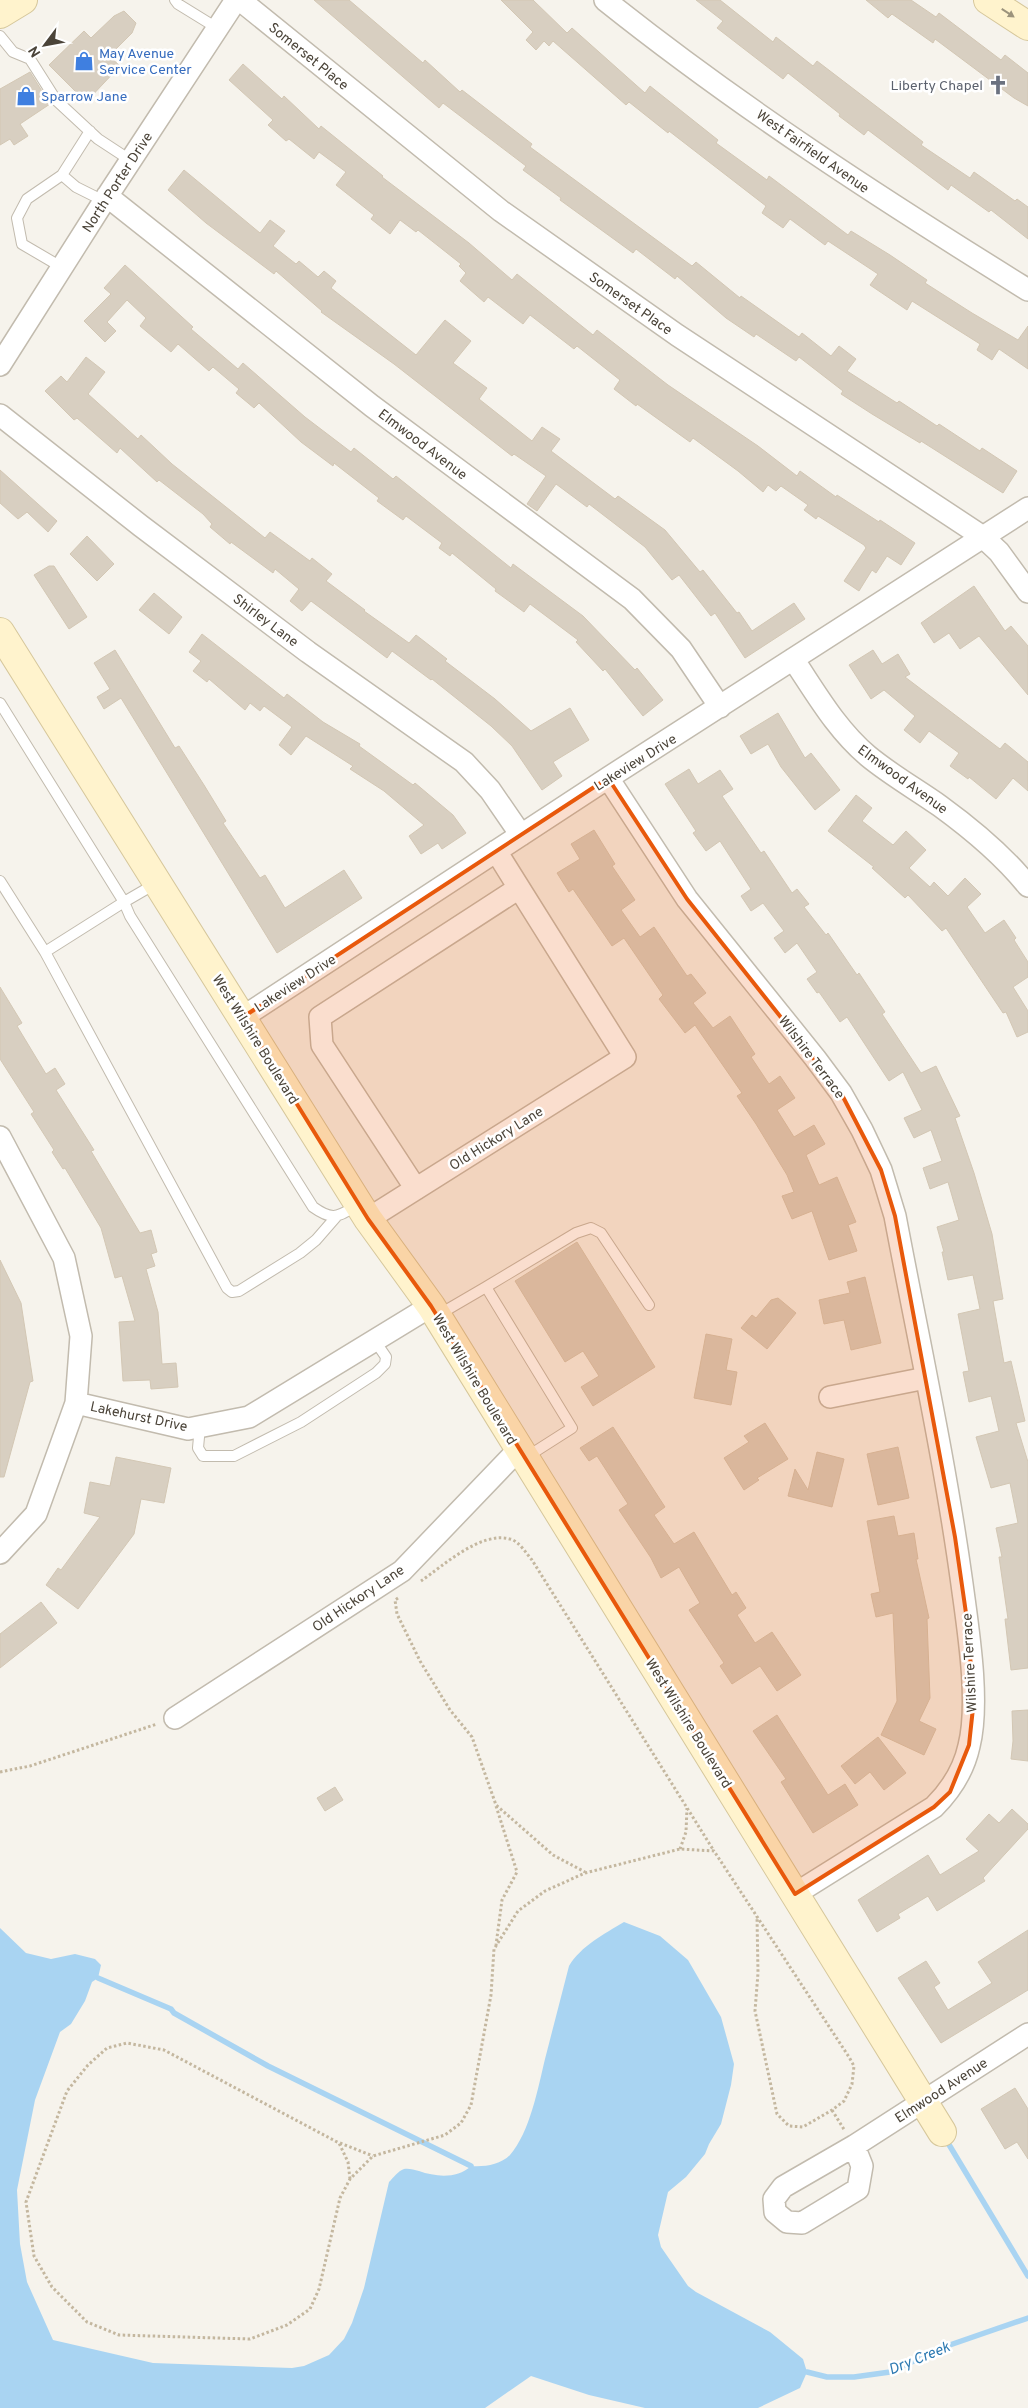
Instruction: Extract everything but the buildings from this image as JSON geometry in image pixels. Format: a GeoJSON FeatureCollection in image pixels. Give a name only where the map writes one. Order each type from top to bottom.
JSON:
{"type":"FeatureCollection","features":[{"type":"Feature","properties":{"kind":"street"},"geometry":{"type":"LineString","coordinates":[[0,14],[23,0]]}},
{"type":"Feature","properties":{"kind":"street","name":"North Porter Drive"},"geometry":{"type":"LineString","coordinates":[[0,365],[130,160],[217,28],[238,0]]}},
{"type":"Feature","properties":{"kind":"street","name":"Somerset Place"},"geometry":{"type":"LineString","coordinates":[[238,0],[501,210],[677,335],[983,537],[1000,552],[1028,592]]}},
{"type":"Feature","properties":{"kind":"street","name":"West Fairfield Avenue"},"geometry":{"type":"LineString","coordinates":[[605,0],[733,96],[895,208],[1028,290]]}},
{"type":"Feature","properties":{"kind":"street"},"geometry":{"type":"LineString","coordinates":[[988,0],[1028,26]]}},
{"type":"Feature","properties":{"kind":"street","name":"Elmwood Avenue"},"geometry":{"type":"LineString","coordinates":[[106,199],[372,406],[632,599],[681,648],[720,707]]}},
{"type":"Feature","properties":{"kind":"street","name":"Shirley Lane"},"geometry":{"type":"LineString","coordinates":[[0,415],[141,526],[308,652],[464,762],[490,790],[521,835]]}},
{"type":"Feature","properties":{"kind":"street","name":"Lakeview Drive"},"geometry":{"type":"LineString","coordinates":[[243,1017],[608,778],[1028,508]]}},
{"type":"Feature","properties":{"kind":"street","name":"West Wilshire Boulevard"},"geometry":{"type":"LineString","coordinates":[[0,632],[243,1017],[354,1213],[434,1311],[942,2132]]}},
{"type":"Feature","properties":{"kind":"street","name":"Elmwood Avenue"},"geometry":{"type":"LineString","coordinates":[[793,659],[829,714],[853,742],[885,769],[967,827],[991,847],[1028,886]]}},
{"type":"Feature","properties":{"kind":"street","name":"Wilshire Terrace"},"geometry":{"type":"LineString","coordinates":[[608,778],[686,899],[815,1058],[841,1093],[862,1130],[881,1170],[895,1216],[955,1537],[969,1634],[973,1708],[969,1746],[950,1792],[934,1807],[795,1894]]}},
{"type":"Feature","properties":{"kind":"street"},"geometry":{"type":"LineString","coordinates":[[416,1189],[322,1045],[320,1017],[519,888],[496,852]]}},
{"type":"Feature","properties":{"kind":"street","name":"Old Hickory Lane"},"geometry":{"type":"LineString","coordinates":[[354,1213],[416,1189],[624,1057],[519,888]]}},
{"type":"Feature","properties":{"kind":"street"},"geometry":{"type":"LineString","coordinates":[[0,1137],[64,1258],[81,1336],[76,1403]]}},
{"type":"Feature","properties":{"kind":"street","name":"Lakehurst Drive"},"geometry":{"type":"LineString","coordinates":[[0,1553],[36,1514],[76,1403],[188,1429],[249,1417],[375,1341],[434,1311]]}},
{"type":"Feature","properties":{"kind":"street"},"geometry":{"type":"LineString","coordinates":[[830,1397],[926,1378]]}},
{"type":"Feature","properties":{"kind":"street","name":"Old Hickory Lane"},"geometry":{"type":"LineString","coordinates":[[175,1718],[402,1571],[522,1454]]}},
{"type":"Feature","properties":{"kind":"street","name":"Elmwood Avenue"},"geometry":{"type":"LineString","coordinates":[[854,2146],[1028,2034]]}},
{"type":"Feature","properties":{"kind":"lane"},"geometry":{"type":"LineString","coordinates":[[175,0],[178,4],[217,28]]}},
{"type":"Feature","properties":{"kind":"lane"},"geometry":{"type":"LineString","coordinates":[[0,36],[13,52],[30,59],[56,100],[90,131],[130,160]]}},
{"type":"Feature","properties":{"kind":"lane"},"geometry":{"type":"LineString","coordinates":[[63,268],[22,244],[17,218],[26,198],[62,175],[90,131]]}},
{"type":"Feature","properties":{"kind":"lane"},"geometry":{"type":"LineString","coordinates":[[62,175],[76,187],[106,199]]}},
{"type":"Feature","properties":{"kind":"lane"},"geometry":{"type":"LineString","coordinates":[[0,703],[124,902],[135,924],[313,1207],[325,1216],[354,1213]]}},
{"type":"Feature","properties":{"kind":"lane"},"geometry":{"type":"LineString","coordinates":[[0,881],[45,952],[227,1288],[232,1292],[239,1291],[300,1253],[354,1213]]}},
{"type":"Feature","properties":{"kind":"lane"},"geometry":{"type":"LineString","coordinates":[[45,952],[158,882]]}},
{"type":"Feature","properties":{"kind":"lane"},"geometry":{"type":"LineString","coordinates":[[434,1311],[486,1287],[576,1233],[591,1228],[601,1233],[649,1305]]}},
{"type":"Feature","properties":{"kind":"lane"},"geometry":{"type":"LineString","coordinates":[[486,1287],[572,1428],[522,1454]]}},
{"type":"Feature","properties":{"kind":"lane"},"geometry":{"type":"LineString","coordinates":[[200,1426],[198,1448],[203,1456],[234,1456],[300,1422],[376,1373],[385,1364],[386,1357],[375,1341]]}},
{"type":"Feature","properties":{"kind":"path"},"geometry":{"type":"LineString","coordinates":[[414,1585],[479,1542],[494,1537],[511,1539],[532,1560],[714,1851],[757,1916],[854,2066],[852,2084],[844,2101],[819,2120],[803,2127],[789,2126],[777,2114],[754,2011],[758,1974],[757,1916]]}},
{"type":"Feature","properties":{"kind":"path"},"geometry":{"type":"LineString","coordinates":[[373,2156],[339,2143],[164,2050],[127,2042],[107,2048],[88,2065],[67,2091],[26,2202],[34,2256],[52,2288],[87,2322],[119,2335],[250,2339],[287,2325],[310,2310],[319,2289],[340,2198],[350,2179],[373,2156],[445,2135],[461,2123],[471,2105],[491,1995],[502,1900],[517,1872],[472,1737],[440,1693],[420,1660],[397,1614],[395,1600],[401,1595]]}},
{"type":"Feature","properties":{"kind":"path"},"geometry":{"type":"LineString","coordinates":[[0,1772],[30,1766],[175,1718]]}},
{"type":"Feature","properties":{"kind":"path"},"geometry":{"type":"LineString","coordinates":[[496,1805],[552,1855],[585,1873]]}},
{"type":"Feature","properties":{"kind":"path"},"geometry":{"type":"LineString","coordinates":[[680,1849],[686,1832],[687,1808]]}},
{"type":"Feature","properties":{"kind":"path"},"geometry":{"type":"LineString","coordinates":[[496,1946],[518,1911],[544,1891],[585,1873],[680,1849],[714,1851]]}},
{"type":"Feature","properties":{"kind":"path"},"geometry":{"type":"LineString","coordinates":[[339,2143],[348,2162],[350,2179]]}},
{"type":"Feature","properties":{"kind":"highlighted area"},"geometry":{"type":"Polygon","coordinates":[[[608,778],[687,899],[841,1093],[881,1170],[895,1216],[955,1537],[969,1634],[973,1708],[969,1745],[950,1792],[934,1807],[795,1894],[431,1306],[368,1219],[243,1017],[608,778]]]}},
{"type":"Feature","properties":{"kind":"water"},"geometry":{"type":"Polygon","coordinates":[[[624,1922],[660,1936],[688,1960],[721,2017],[734,2064],[731,2085],[721,2124],[705,2154],[686,2177],[668,2192],[658,2235],[661,2247],[688,2286],[770,2332],[803,2359],[807,2372],[800,2388],[758,2408],[645,2408],[589,2395],[531,2376],[485,2408],[0,2408],[0,1928],[26,1953],[51,1959],[75,1954],[95,1959],[101,1965],[98,1978],[92,1982],[85,2001],[71,2024],[60,2032],[35,2100],[17,2190],[20,2244],[27,2282],[53,2340],[153,2363],[292,2368],[304,2366],[329,2355],[344,2339],[352,2323],[364,2288],[389,2182],[396,2175],[404,2169],[408,2169],[432,2175],[453,2175],[471,2166],[486,2166],[497,2163],[510,2155],[528,2122],[569,1966],[586,1946],[624,1922]]]}},
{"type":"Feature","properties":{"kind":"waterway"},"geometry":{"type":"LineString","coordinates":[[98,1978],[171,2009],[174,2013],[268,2066],[471,2166]]}},
{"type":"Feature","properties":{"kind":"waterway"},"geometry":{"type":"LineString","coordinates":[[945,2138],[1028,2276]]}},
{"type":"Feature","properties":{"kind":"waterway","name":"Dry Creek"},"geometry":{"type":"LineString","coordinates":[[807,2372],[827,2377],[854,2377],[890,2372],[944,2347],[1028,2318]]}},
{"type":"Feature","properties":{"kind":"place","name":"May Avenue Service Center"},"geometry":{"type":"Point","coordinates":[84,61]}},
{"type":"Feature","properties":{"kind":"place","name":"Liberty Chapel"},"geometry":{"type":"Point","coordinates":[998,85]}},
{"type":"Feature","properties":{"kind":"place","name":"Sparrow Jane"},"geometry":{"type":"Point","coordinates":[26,96]}}]}
